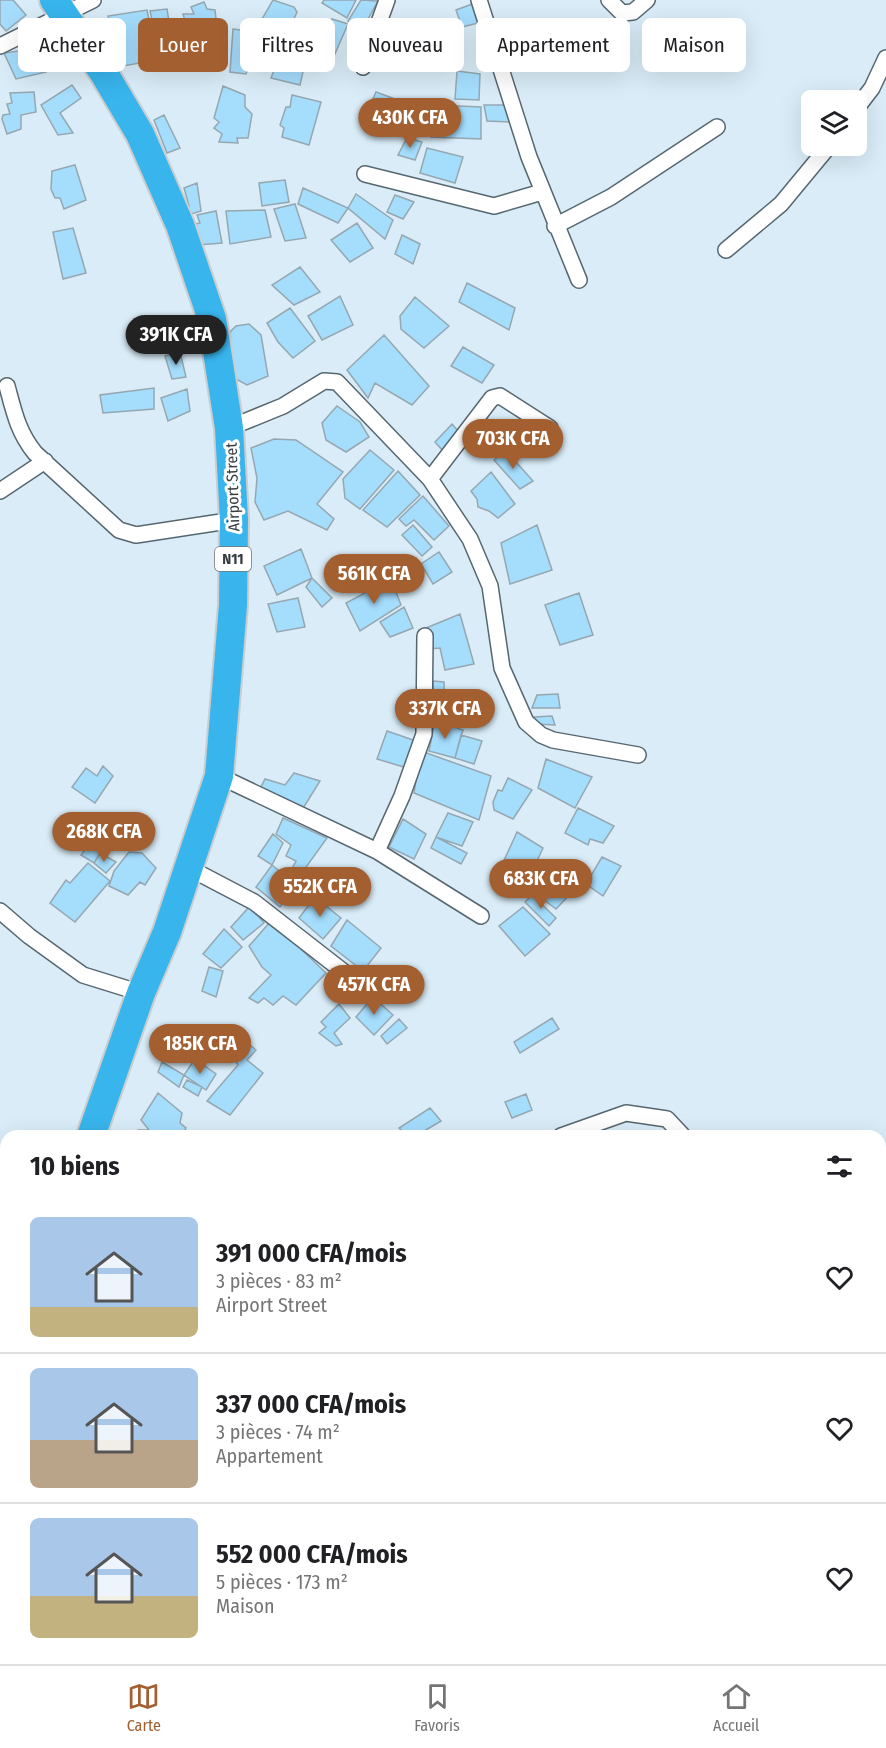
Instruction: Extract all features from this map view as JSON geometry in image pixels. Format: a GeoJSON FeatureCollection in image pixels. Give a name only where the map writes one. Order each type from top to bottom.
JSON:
{"type":"FeatureCollection","features":[{"type":"Feature","properties":{"kind":"highway","name":"Airport Street"},"geometry":{"type":"LineString","coordinates":[[59,6],[140,134],[180,225],[212,319],[229,428],[234,520],[233,605],[219,777],[167,932],[141,993],[94,1130]]}},
{"type":"Feature","properties":{"kind":"street"},"geometry":{"type":"LineString","coordinates":[[0,45],[59,6],[93,0]]}},
{"type":"Feature","properties":{"kind":"street"},"geometry":{"type":"LineString","coordinates":[[381,18],[387,0]]}},
{"type":"Feature","properties":{"kind":"street"},"geometry":{"type":"LineString","coordinates":[[479,0],[542,192],[579,280]]}},
{"type":"Feature","properties":{"kind":"street"},"geometry":{"type":"LineString","coordinates":[[609,0],[622,13],[633,12],[647,0]]}},
{"type":"Feature","properties":{"kind":"street"},"geometry":{"type":"LineString","coordinates":[[867,94],[886,58]]}},
{"type":"Feature","properties":{"kind":"street"},"geometry":{"type":"LineString","coordinates":[[555,226],[610,197],[717,127]]}},
{"type":"Feature","properties":{"kind":"street"},"geometry":{"type":"LineString","coordinates":[[726,250],[781,204],[821,156]]}},
{"type":"Feature","properties":{"kind":"street"},"geometry":{"type":"LineString","coordinates":[[365,174],[494,206],[542,192]]}},
{"type":"Feature","properties":{"kind":"street"},"geometry":{"type":"LineString","coordinates":[[229,428],[283,406],[330,380],[337,382],[430,479],[470,539],[490,586],[502,668],[526,722],[541,735],[553,740],[638,755]]}},
{"type":"Feature","properties":{"kind":"street"},"geometry":{"type":"LineString","coordinates":[[8,386],[17,426],[23,439],[92,507],[126,534],[135,535],[234,520]]}},
{"type":"Feature","properties":{"kind":"street"},"geometry":{"type":"LineString","coordinates":[[430,479],[492,398],[500,396],[550,428]]}},
{"type":"Feature","properties":{"kind":"street"},"geometry":{"type":"LineString","coordinates":[[0,492],[45,461]]}},
{"type":"Feature","properties":{"kind":"street"},"geometry":{"type":"LineString","coordinates":[[376,851],[402,796],[424,734],[425,636]]}},
{"type":"Feature","properties":{"kind":"street"},"geometry":{"type":"LineString","coordinates":[[219,777],[376,851],[481,916]]}},
{"type":"Feature","properties":{"kind":"street"},"geometry":{"type":"LineString","coordinates":[[189,868],[254,902],[367,990]]}},
{"type":"Feature","properties":{"kind":"street"},"geometry":{"type":"LineString","coordinates":[[0,911],[29,936],[83,975],[141,993]]}},
{"type":"Feature","properties":{"kind":"street"},"geometry":{"type":"LineString","coordinates":[[578,1130],[626,1113],[667,1119],[677,1130]]}},
{"type":"Feature","properties":{"kind":"building"},"geometry":{"type":"Polygon","coordinates":[[[0,0],[13,0],[26,15],[18,18],[18,21],[6,31],[0,24],[0,0]]]}},
{"type":"Feature","properties":{"kind":"building"},"geometry":{"type":"Polygon","coordinates":[[[273,0],[294,7],[297,12],[294,18],[263,18],[273,0]]]}},
{"type":"Feature","properties":{"kind":"building"},"geometry":{"type":"Polygon","coordinates":[[[324,0],[356,0],[347,18],[322,3],[324,0]]]}},
{"type":"Feature","properties":{"kind":"building"},"geometry":{"type":"Polygon","coordinates":[[[361,0],[378,1],[369,18],[350,18],[361,0]]]}},
{"type":"Feature","properties":{"kind":"building"},"geometry":{"type":"Polygon","coordinates":[[[204,2],[207,9],[215,10],[216,18],[184,18],[183,14],[194,14],[191,7],[204,2]]]}},
{"type":"Feature","properties":{"kind":"building"},"geometry":{"type":"Polygon","coordinates":[[[475,3],[481,18],[476,18],[476,24],[464,26],[464,18],[459,18],[456,10],[475,3]]]}},
{"type":"Feature","properties":{"kind":"building"},"geometry":{"type":"Polygon","coordinates":[[[167,9],[168,18],[151,18],[150,11],[167,9]]]}},
{"type":"Feature","properties":{"kind":"building"},"geometry":{"type":"Polygon","coordinates":[[[147,10],[149,18],[138,18],[138,63],[126,65],[126,18],[109,18],[108,16],[147,10]]]}},
{"type":"Feature","properties":{"kind":"building"},"geometry":{"type":"Polygon","coordinates":[[[335,20],[347,24],[335,54],[335,20]]]}},
{"type":"Feature","properties":{"kind":"building"},"geometry":{"type":"Polygon","coordinates":[[[233,29],[240,30],[240,72],[247,72],[246,74],[230,72],[233,29]]]}},
{"type":"Feature","properties":{"kind":"building"},"geometry":{"type":"Polygon","coordinates":[[[18,51],[18,72],[46,72],[16,79],[4,53],[18,51]]]}},
{"type":"Feature","properties":{"kind":"building"},"geometry":{"type":"Polygon","coordinates":[[[273,72],[303,72],[300,85],[271,78],[273,72]]]}},
{"type":"Feature","properties":{"kind":"building"},"geometry":{"type":"Polygon","coordinates":[[[457,72],[480,74],[479,100],[455,99],[457,72]]]}},
{"type":"Feature","properties":{"kind":"building"},"geometry":{"type":"Polygon","coordinates":[[[72,85],[81,98],[60,113],[73,133],[58,135],[41,105],[72,85]]]}},
{"type":"Feature","properties":{"kind":"building"},"geometry":{"type":"Polygon","coordinates":[[[223,86],[245,95],[245,107],[252,114],[248,138],[237,138],[238,143],[219,142],[222,134],[214,128],[219,122],[214,118],[223,86]]]}},
{"type":"Feature","properties":{"kind":"building"},"geometry":{"type":"Polygon","coordinates":[[[34,92],[36,112],[21,115],[21,129],[7,134],[2,119],[3,115],[10,114],[7,104],[12,103],[10,93],[34,92]]]}},
{"type":"Feature","properties":{"kind":"building"},"geometry":{"type":"Polygon","coordinates":[[[376,92],[395,99],[387,120],[367,112],[376,92]]]}},
{"type":"Feature","properties":{"kind":"building"},"geometry":{"type":"Polygon","coordinates":[[[292,95],[321,102],[309,145],[282,137],[284,128],[280,125],[286,107],[290,107],[292,95]]]}},
{"type":"Feature","properties":{"kind":"building"},"geometry":{"type":"Polygon","coordinates":[[[435,105],[481,107],[481,139],[431,137],[435,105]]]}},
{"type":"Feature","properties":{"kind":"building"},"geometry":{"type":"Polygon","coordinates":[[[484,105],[507,105],[512,122],[487,121],[484,105]]]}},
{"type":"Feature","properties":{"kind":"building"},"geometry":{"type":"Polygon","coordinates":[[[164,115],[180,148],[167,153],[154,120],[164,115]]]}},
{"type":"Feature","properties":{"kind":"building"},"geometry":{"type":"Polygon","coordinates":[[[407,138],[422,142],[415,160],[398,155],[407,138]]]}},
{"type":"Feature","properties":{"kind":"building"},"geometry":{"type":"Polygon","coordinates":[[[427,148],[463,157],[455,183],[420,173],[427,148]]]}},
{"type":"Feature","properties":{"kind":"building"},"geometry":{"type":"Polygon","coordinates":[[[75,165],[86,200],[64,209],[60,198],[55,198],[51,189],[52,171],[75,165]]]}},
{"type":"Feature","properties":{"kind":"building"},"geometry":{"type":"Polygon","coordinates":[[[285,180],[289,202],[262,206],[259,183],[285,180]]]}},
{"type":"Feature","properties":{"kind":"building"},"geometry":{"type":"Polygon","coordinates":[[[197,183],[201,211],[188,215],[186,207],[189,206],[184,188],[197,183]]]}},
{"type":"Feature","properties":{"kind":"building"},"geometry":{"type":"Polygon","coordinates":[[[303,188],[348,208],[338,223],[298,204],[303,188]]]}},
{"type":"Feature","properties":{"kind":"building"},"geometry":{"type":"Polygon","coordinates":[[[356,194],[393,220],[385,239],[348,208],[356,194]]]}},
{"type":"Feature","properties":{"kind":"building"},"geometry":{"type":"Polygon","coordinates":[[[395,195],[414,202],[403,219],[387,212],[395,195]]]}},
{"type":"Feature","properties":{"kind":"building"},"geometry":{"type":"Polygon","coordinates":[[[295,204],[306,238],[285,241],[274,209],[295,204]]]}},
{"type":"Feature","properties":{"kind":"building"},"geometry":{"type":"Polygon","coordinates":[[[265,210],[271,237],[230,244],[226,211],[265,210]]]}},
{"type":"Feature","properties":{"kind":"building"},"geometry":{"type":"Polygon","coordinates":[[[216,211],[222,243],[198,245],[195,224],[200,223],[197,215],[216,211]]]}},
{"type":"Feature","properties":{"kind":"building"},"geometry":{"type":"Polygon","coordinates":[[[357,223],[373,248],[350,262],[331,240],[357,223]]]}},
{"type":"Feature","properties":{"kind":"building"},"geometry":{"type":"Polygon","coordinates":[[[73,228],[86,273],[63,279],[53,232],[73,228]]]}},
{"type":"Feature","properties":{"kind":"building"},"geometry":{"type":"Polygon","coordinates":[[[402,235],[420,244],[413,264],[395,254],[402,235]]]}},
{"type":"Feature","properties":{"kind":"building"},"geometry":{"type":"Polygon","coordinates":[[[300,267],[320,292],[294,305],[272,285],[300,267]]]}},
{"type":"Feature","properties":{"kind":"building"},"geometry":{"type":"Polygon","coordinates":[[[467,283],[515,308],[509,330],[459,302],[467,283]]]}},
{"type":"Feature","properties":{"kind":"building"},"geometry":{"type":"Polygon","coordinates":[[[340,296],[353,325],[322,340],[308,316],[340,296]]]}},
{"type":"Feature","properties":{"kind":"building"},"geometry":{"type":"Polygon","coordinates":[[[415,297],[449,326],[424,348],[401,329],[400,316],[415,297]]]}},
{"type":"Feature","properties":{"kind":"building"},"geometry":{"type":"Polygon","coordinates":[[[290,308],[315,341],[293,358],[278,342],[267,323],[290,308]]]}},
{"type":"Feature","properties":{"kind":"building"},"geometry":{"type":"Polygon","coordinates":[[[249,324],[261,335],[268,376],[247,385],[234,378],[227,335],[236,326],[249,324]]]}},
{"type":"Feature","properties":{"kind":"building"},"geometry":{"type":"Polygon","coordinates":[[[384,335],[429,386],[412,405],[375,383],[368,398],[347,370],[384,335]]]}},
{"type":"Feature","properties":{"kind":"building"},"geometry":{"type":"Polygon","coordinates":[[[463,347],[494,365],[482,383],[451,366],[463,347]]]}},
{"type":"Feature","properties":{"kind":"building"},"geometry":{"type":"Polygon","coordinates":[[[180,352],[186,377],[172,379],[165,356],[180,352]]]}},
{"type":"Feature","properties":{"kind":"building"},"geometry":{"type":"Polygon","coordinates":[[[154,388],[154,409],[103,413],[100,395],[154,388]]]}},
{"type":"Feature","properties":{"kind":"building"},"geometry":{"type":"Polygon","coordinates":[[[187,389],[190,411],[168,421],[161,398],[187,389]]]}},
{"type":"Feature","properties":{"kind":"building"},"geometry":{"type":"Polygon","coordinates":[[[337,406],[360,422],[369,437],[346,452],[326,440],[322,423],[337,406]]]}},
{"type":"Feature","properties":{"kind":"building"},"geometry":{"type":"Polygon","coordinates":[[[452,424],[459,432],[444,452],[435,442],[452,424]]]}},
{"type":"Feature","properties":{"kind":"building"},"geometry":{"type":"Polygon","coordinates":[[[274,439],[296,440],[343,472],[317,504],[334,519],[327,530],[288,511],[264,520],[255,502],[257,478],[251,448],[274,439]]]}},
{"type":"Feature","properties":{"kind":"building"},"geometry":{"type":"Polygon","coordinates":[[[370,450],[394,470],[360,509],[345,498],[343,479],[370,450]]]}},
{"type":"Feature","properties":{"kind":"building"},"geometry":{"type":"Polygon","coordinates":[[[506,451],[533,481],[520,489],[494,460],[506,451]]]}},
{"type":"Feature","properties":{"kind":"building"},"geometry":{"type":"Polygon","coordinates":[[[398,471],[420,495],[387,527],[363,510],[398,471]]]}},
{"type":"Feature","properties":{"kind":"building"},"geometry":{"type":"Polygon","coordinates":[[[491,472],[515,504],[498,518],[478,507],[477,499],[471,491],[491,472]]]}},
{"type":"Feature","properties":{"kind":"building"},"geometry":{"type":"Polygon","coordinates":[[[423,496],[449,526],[434,540],[414,520],[406,526],[399,519],[423,496]]]}},
{"type":"Feature","properties":{"kind":"building"},"geometry":{"type":"Polygon","coordinates":[[[413,525],[432,547],[422,556],[402,535],[413,525]]]}},
{"type":"Feature","properties":{"kind":"building"},"geometry":{"type":"Polygon","coordinates":[[[537,525],[552,570],[510,584],[501,543],[537,525]]]}},
{"type":"Feature","properties":{"kind":"building"},"geometry":{"type":"Polygon","coordinates":[[[301,549],[312,578],[277,595],[264,566],[301,549]]]}},
{"type":"Feature","properties":{"kind":"building"},"geometry":{"type":"Polygon","coordinates":[[[439,552],[452,572],[433,584],[421,564],[439,552]]]}},
{"type":"Feature","properties":{"kind":"building"},"geometry":{"type":"Polygon","coordinates":[[[312,578],[332,598],[322,607],[306,587],[312,578]]]}},
{"type":"Feature","properties":{"kind":"building"},"geometry":{"type":"Polygon","coordinates":[[[391,579],[401,605],[360,631],[346,603],[391,579]]]}},
{"type":"Feature","properties":{"kind":"building"},"geometry":{"type":"Polygon","coordinates":[[[579,593],[593,635],[560,645],[545,605],[579,593]]]}},
{"type":"Feature","properties":{"kind":"building"},"geometry":{"type":"Polygon","coordinates":[[[298,598],[305,627],[277,632],[268,604],[298,598]]]}},
{"type":"Feature","properties":{"kind":"building"},"geometry":{"type":"Polygon","coordinates":[[[404,607],[413,628],[390,637],[380,622],[404,607]]]}},
{"type":"Feature","properties":{"kind":"building"},"geometry":{"type":"Polygon","coordinates":[[[460,614],[474,664],[445,670],[440,648],[429,649],[426,628],[460,614]]]}},
{"type":"Feature","properties":{"kind":"building"},"geometry":{"type":"Polygon","coordinates":[[[433,681],[444,682],[445,719],[435,721],[433,681]]]}},
{"type":"Feature","properties":{"kind":"building"},"geometry":{"type":"Polygon","coordinates":[[[558,694],[560,708],[532,708],[537,695],[558,694]]]}},
{"type":"Feature","properties":{"kind":"building"},"geometry":{"type":"Polygon","coordinates":[[[552,716],[555,725],[535,724],[534,717],[552,716]]]}},
{"type":"Feature","properties":{"kind":"building"},"geometry":{"type":"Polygon","coordinates":[[[435,721],[463,730],[455,758],[429,751],[435,721]]]}},
{"type":"Feature","properties":{"kind":"building"},"geometry":{"type":"Polygon","coordinates":[[[387,731],[416,741],[407,768],[377,759],[387,731]]]}},
{"type":"Feature","properties":{"kind":"building"},"geometry":{"type":"Polygon","coordinates":[[[461,735],[482,741],[474,764],[455,758],[461,735]]]}},
{"type":"Feature","properties":{"kind":"building"},"geometry":{"type":"Polygon","coordinates":[[[421,751],[491,776],[479,820],[414,793],[421,751]]]}},
{"type":"Feature","properties":{"kind":"building"},"geometry":{"type":"Polygon","coordinates":[[[546,759],[592,777],[575,808],[538,788],[546,759]]]}},
{"type":"Feature","properties":{"kind":"building"},"geometry":{"type":"Polygon","coordinates":[[[103,766],[113,776],[95,803],[72,787],[86,768],[97,776],[103,766]]]}},
{"type":"Feature","properties":{"kind":"building"},"geometry":{"type":"Polygon","coordinates":[[[294,773],[320,781],[302,810],[259,791],[265,779],[285,785],[294,773]]]}},
{"type":"Feature","properties":{"kind":"building"},"geometry":{"type":"Polygon","coordinates":[[[508,778],[532,790],[513,819],[494,810],[493,802],[498,790],[502,791],[508,778]]]}},
{"type":"Feature","properties":{"kind":"building"},"geometry":{"type":"Polygon","coordinates":[[[578,808],[614,826],[603,843],[590,839],[588,845],[565,833],[578,808]]]}},
{"type":"Feature","properties":{"kind":"building"},"geometry":{"type":"Polygon","coordinates":[[[448,813],[473,822],[462,846],[436,837],[448,813]]]}},
{"type":"Feature","properties":{"kind":"building"},"geometry":{"type":"Polygon","coordinates":[[[283,818],[327,838],[296,881],[288,876],[296,861],[286,856],[291,845],[276,834],[283,818]]]}},
{"type":"Feature","properties":{"kind":"building"},"geometry":{"type":"Polygon","coordinates":[[[403,819],[426,834],[414,859],[389,847],[403,819]]]}},
{"type":"Feature","properties":{"kind":"building"},"geometry":{"type":"Polygon","coordinates":[[[99,831],[109,839],[94,863],[81,855],[99,831]]]}},
{"type":"Feature","properties":{"kind":"building"},"geometry":{"type":"Polygon","coordinates":[[[84,832],[92,840],[86,848],[76,839],[84,832]]]}},
{"type":"Feature","properties":{"kind":"building"},"geometry":{"type":"Polygon","coordinates":[[[517,832],[543,848],[527,882],[501,867],[517,832]]]}},
{"type":"Feature","properties":{"kind":"building"},"geometry":{"type":"Polygon","coordinates":[[[273,834],[283,843],[272,865],[258,856],[273,834]]]}},
{"type":"Feature","properties":{"kind":"building"},"geometry":{"type":"Polygon","coordinates":[[[436,837],[467,853],[461,864],[431,848],[436,837]]]}},
{"type":"Feature","properties":{"kind":"building"},"geometry":{"type":"Polygon","coordinates":[[[129,852],[142,853],[156,868],[145,885],[140,882],[128,895],[109,886],[114,871],[129,852]]]}},
{"type":"Feature","properties":{"kind":"building"},"geometry":{"type":"Polygon","coordinates":[[[100,853],[116,862],[106,873],[94,863],[100,853]]]}},
{"type":"Feature","properties":{"kind":"building"},"geometry":{"type":"Polygon","coordinates":[[[602,857],[621,866],[603,896],[586,884],[602,857]]]}},
{"type":"Feature","properties":{"kind":"building"},"geometry":{"type":"Polygon","coordinates":[[[88,863],[110,881],[75,922],[50,903],[66,880],[70,883],[88,863]]]}},
{"type":"Feature","properties":{"kind":"building"},"geometry":{"type":"Polygon","coordinates":[[[272,865],[296,885],[280,907],[256,887],[272,865]]]}},
{"type":"Feature","properties":{"kind":"building"},"geometry":{"type":"Polygon","coordinates":[[[554,871],[576,888],[556,909],[535,893],[554,871]]]}},
{"type":"Feature","properties":{"kind":"building"},"geometry":{"type":"Polygon","coordinates":[[[532,895],[556,918],[549,926],[525,902],[532,895]]]}},
{"type":"Feature","properties":{"kind":"building"},"geometry":{"type":"Polygon","coordinates":[[[315,897],[341,918],[323,939],[299,918],[315,897]]]}},
{"type":"Feature","properties":{"kind":"building"},"geometry":{"type":"Polygon","coordinates":[[[250,906],[264,923],[243,940],[231,927],[250,906]]]}},
{"type":"Feature","properties":{"kind":"building"},"geometry":{"type":"Polygon","coordinates":[[[523,907],[550,934],[525,956],[499,926],[523,907]]]}},
{"type":"Feature","properties":{"kind":"building"},"geometry":{"type":"Polygon","coordinates":[[[347,920],[381,948],[363,971],[331,946],[347,920]]]}},
{"type":"Feature","properties":{"kind":"building"},"geometry":{"type":"Polygon","coordinates":[[[270,922],[301,946],[302,950],[326,973],[296,1005],[283,996],[273,1005],[264,998],[258,1003],[249,998],[271,975],[262,967],[249,946],[270,922]]]}},
{"type":"Feature","properties":{"kind":"building"},"geometry":{"type":"Polygon","coordinates":[[[224,929],[242,947],[221,968],[203,954],[224,929]]]}},
{"type":"Feature","properties":{"kind":"building"},"geometry":{"type":"Polygon","coordinates":[[[209,967],[223,971],[216,997],[202,991],[209,967]]]}},
{"type":"Feature","properties":{"kind":"building"},"geometry":{"type":"Polygon","coordinates":[[[373,997],[393,1015],[374,1035],[356,1017],[373,997]]]}},
{"type":"Feature","properties":{"kind":"building"},"geometry":{"type":"Polygon","coordinates":[[[339,1004],[350,1018],[334,1033],[342,1044],[336,1046],[319,1033],[326,1027],[321,1022],[339,1004]]]}},
{"type":"Feature","properties":{"kind":"building"},"geometry":{"type":"Polygon","coordinates":[[[552,1018],[559,1029],[520,1053],[514,1042],[552,1018]]]}},
{"type":"Feature","properties":{"kind":"building"},"geometry":{"type":"Polygon","coordinates":[[[399,1019],[407,1028],[387,1044],[381,1036],[399,1019]]]}},
{"type":"Feature","properties":{"kind":"building"},"geometry":{"type":"Polygon","coordinates":[[[233,1031],[256,1050],[247,1060],[263,1073],[230,1115],[207,1101],[238,1065],[229,1050],[220,1044],[233,1031]]]}},
{"type":"Feature","properties":{"kind":"building"},"geometry":{"type":"Polygon","coordinates":[[[195,1059],[216,1074],[206,1090],[184,1075],[195,1059]]]}},
{"type":"Feature","properties":{"kind":"building"},"geometry":{"type":"Polygon","coordinates":[[[162,1062],[184,1075],[179,1087],[158,1072],[162,1062]]]}},
{"type":"Feature","properties":{"kind":"building"},"geometry":{"type":"Polygon","coordinates":[[[187,1080],[202,1087],[198,1096],[183,1087],[187,1080]]]}},
{"type":"Feature","properties":{"kind":"building"},"geometry":{"type":"Polygon","coordinates":[[[158,1093],[182,1113],[180,1123],[186,1128],[185,1130],[149,1130],[141,1120],[158,1093]]]}},
{"type":"Feature","properties":{"kind":"building"},"geometry":{"type":"Polygon","coordinates":[[[526,1094],[532,1110],[512,1118],[505,1102],[526,1094]]]}},
{"type":"Feature","properties":{"kind":"building"},"geometry":{"type":"Polygon","coordinates":[[[430,1108],[441,1121],[426,1130],[401,1130],[399,1128],[430,1108]]]}}]}
